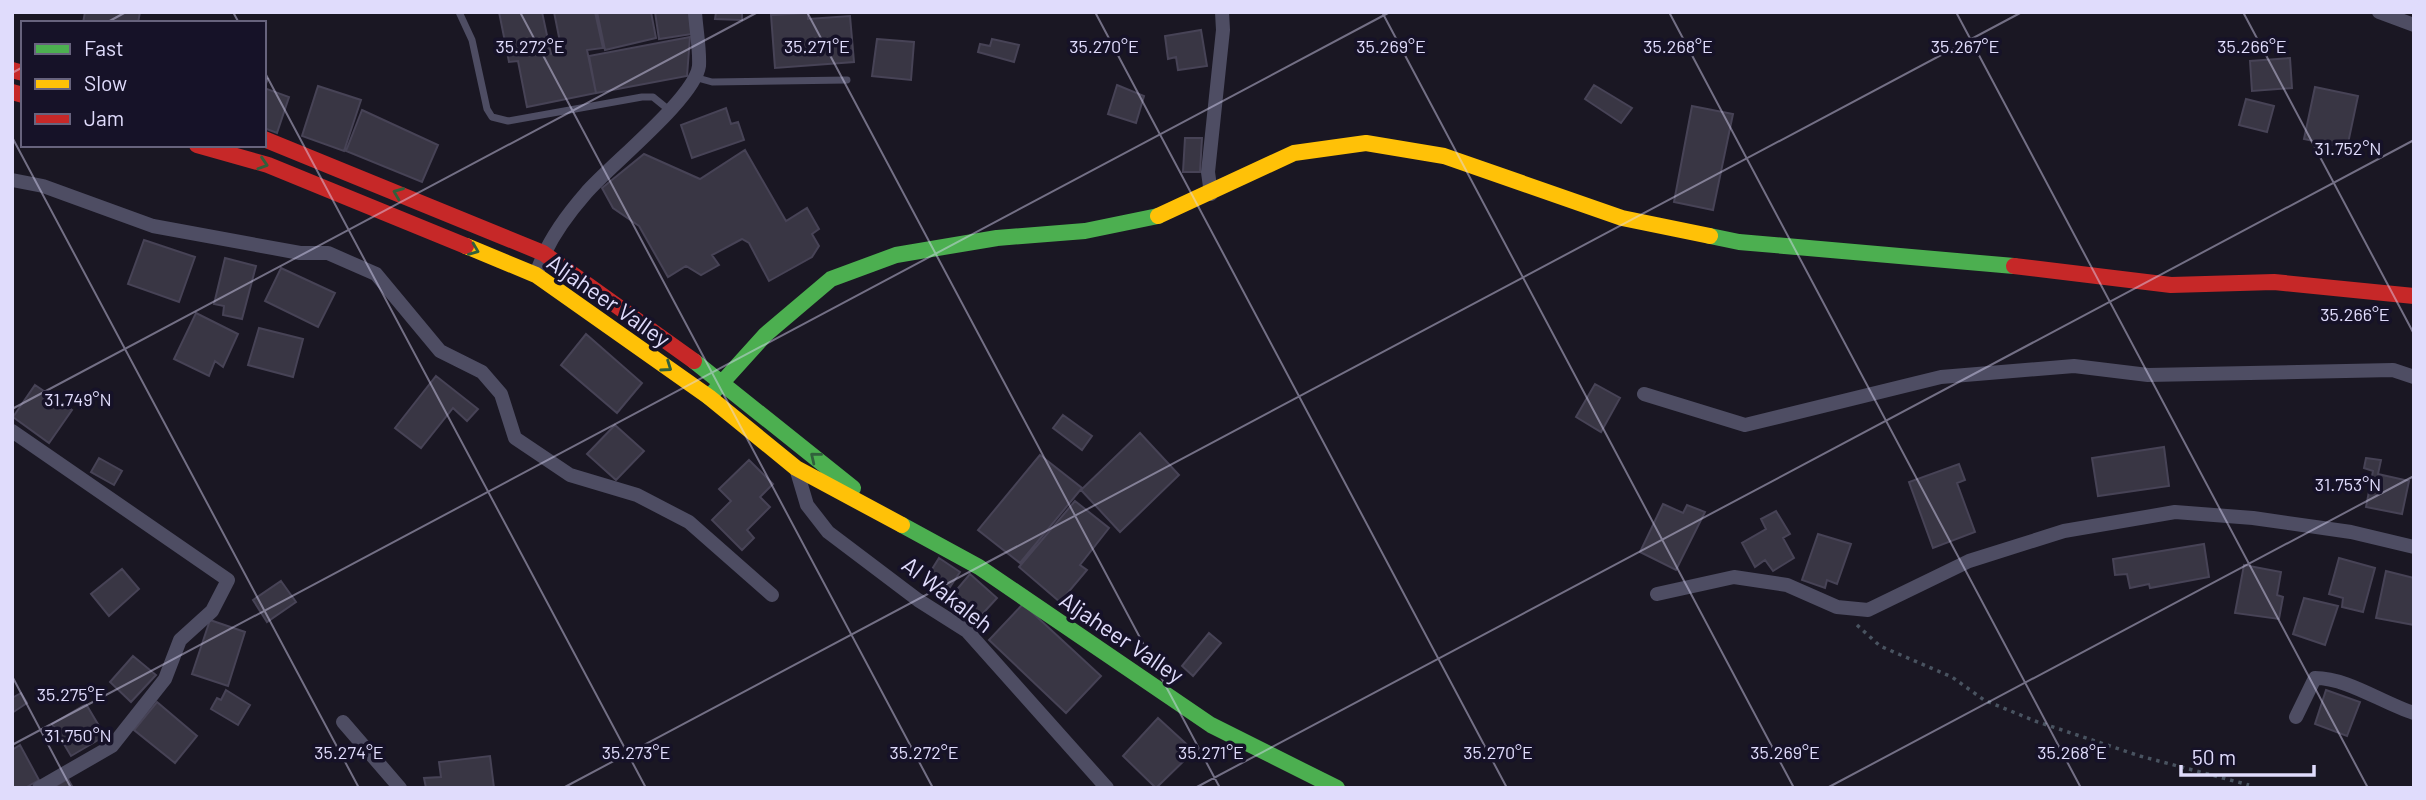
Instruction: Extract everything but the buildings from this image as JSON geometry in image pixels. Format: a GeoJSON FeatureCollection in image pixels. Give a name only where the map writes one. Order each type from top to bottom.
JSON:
{"type":"FeatureCollection","features":[{"type":"Feature","properties":{"kind":"street"},"geometry":{"type":"LineString","coordinates":[[536,275],[543,253],[586,194],[669,110],[694,77],[699,68],[695,12]]}},
{"type":"Feature","properties":{"kind":"street"},"geometry":{"type":"LineString","coordinates":[[1210,194],[1208,172],[1223,30],[1222,12]]}},
{"type":"Feature","properties":{"kind":"street"},"geometry":{"type":"LineString","coordinates":[[2379,12],[2414,25]]}},
{"type":"Feature","properties":{"kind":"street","name":"Aljaheer Valley"},"geometry":{"type":"LineString","coordinates":[[266,140],[543,253],[722,381],[887,516]]}},
{"type":"Feature","properties":{"kind":"street"},"geometry":{"type":"LineString","coordinates":[[709,397],[765,335],[831,279],[896,255],[997,238],[1086,231],[1159,216],[1294,153],[1366,143],[1444,156],[1622,218],[1739,242],[2007,265],[2171,285],[2274,282],[2414,296]]}},
{"type":"Feature","properties":{"kind":"street","name":"Aljaheer Valley"},"geometry":{"type":"LineString","coordinates":[[204,147],[268,165],[536,275],[709,397],[796,468],[979,567],[1211,725],[1337,788]]}},
{"type":"Feature","properties":{"kind":"street"},"geometry":{"type":"LineString","coordinates":[[12,180],[43,186],[153,226],[300,253],[328,253],[376,274],[440,351],[482,372],[501,394],[516,438],[570,475],[637,495],[689,522],[772,595]]}},
{"type":"Feature","properties":{"kind":"street"},"geometry":{"type":"LineString","coordinates":[[1644,394],[1745,425],[1941,377],[2074,366],[2148,375],[2393,370],[2414,377]]}},
{"type":"Feature","properties":{"kind":"street"},"geometry":{"type":"LineString","coordinates":[[12,431],[228,580],[212,611],[180,640],[165,679],[113,746],[39,788]]}},
{"type":"Feature","properties":{"kind":"street","name":"Al Wakaleh"},"geometry":{"type":"LineString","coordinates":[[796,468],[807,505],[828,532],[918,600],[967,631],[1108,788]]}},
{"type":"Feature","properties":{"kind":"street"},"geometry":{"type":"LineString","coordinates":[[1657,594],[1734,578],[1787,585],[1837,607],[1868,610],[1969,561],[2064,531],[2175,512],[2253,517],[2351,532],[2414,547]]}},
{"type":"Feature","properties":{"kind":"street"},"geometry":{"type":"LineString","coordinates":[[2296,717],[2315,678],[2331,678],[2389,706],[2414,713]]}},
{"type":"Feature","properties":{"kind":"street"},"geometry":{"type":"LineString","coordinates":[[343,722],[400,788]]}},
{"type":"Feature","properties":{"kind":"lane"},"geometry":{"type":"LineString","coordinates":[[459,12],[472,40],[487,109],[492,117],[508,121],[642,97],[653,97],[669,110]]}},
{"type":"Feature","properties":{"kind":"lane"},"geometry":{"type":"LineString","coordinates":[[694,77],[712,82],[847,80]]}},
{"type":"Feature","properties":{"kind":"path"},"geometry":{"type":"LineString","coordinates":[[1837,607],[1880,646],[1952,677],[1984,700],[2140,756],[2249,785]]}},
{"type":"Feature","properties":{"kind":"traffic: fast"},"geometry":{"type":"LineString","coordinates":[[709,397],[765,335],[831,279],[896,255],[997,238],[1085,231],[1158,216]]}},
{"type":"Feature","properties":{"kind":"traffic: fast"},"geometry":{"type":"LineString","coordinates":[[1710,236],[1739,242],[2014,266]]}},
{"type":"Feature","properties":{"kind":"traffic: fast"},"geometry":{"type":"LineString","coordinates":[[694,361],[853,488]]}},
{"type":"Feature","properties":{"kind":"traffic: fast"},"geometry":{"type":"LineString","coordinates":[[902,525],[979,567],[1211,725],[1337,788]]}},
{"type":"Feature","properties":{"kind":"traffic: slow"},"geometry":{"type":"LineString","coordinates":[[1158,216],[1294,153],[1366,143],[1444,156],[1622,218],[1710,236]]}},
{"type":"Feature","properties":{"kind":"traffic: slow"},"geometry":{"type":"LineString","coordinates":[[466,246],[536,275],[709,397],[796,468],[902,525]]}},
{"type":"Feature","properties":{"kind":"traffic: jam"},"geometry":{"type":"LineString","coordinates":[[12,70],[21,72]]}},
{"type":"Feature","properties":{"kind":"traffic: jam"},"geometry":{"type":"LineString","coordinates":[[12,92],[21,94]]}},
{"type":"Feature","properties":{"kind":"traffic: jam"},"geometry":{"type":"LineString","coordinates":[[266,140],[543,253],[694,361]]}},
{"type":"Feature","properties":{"kind":"traffic: jam"},"geometry":{"type":"LineString","coordinates":[[204,147],[268,165],[466,246]]}},
{"type":"Feature","properties":{"kind":"traffic: jam"},"geometry":{"type":"LineString","coordinates":[[2014,266],[2171,285],[2274,282],[2414,296]]}}]}
